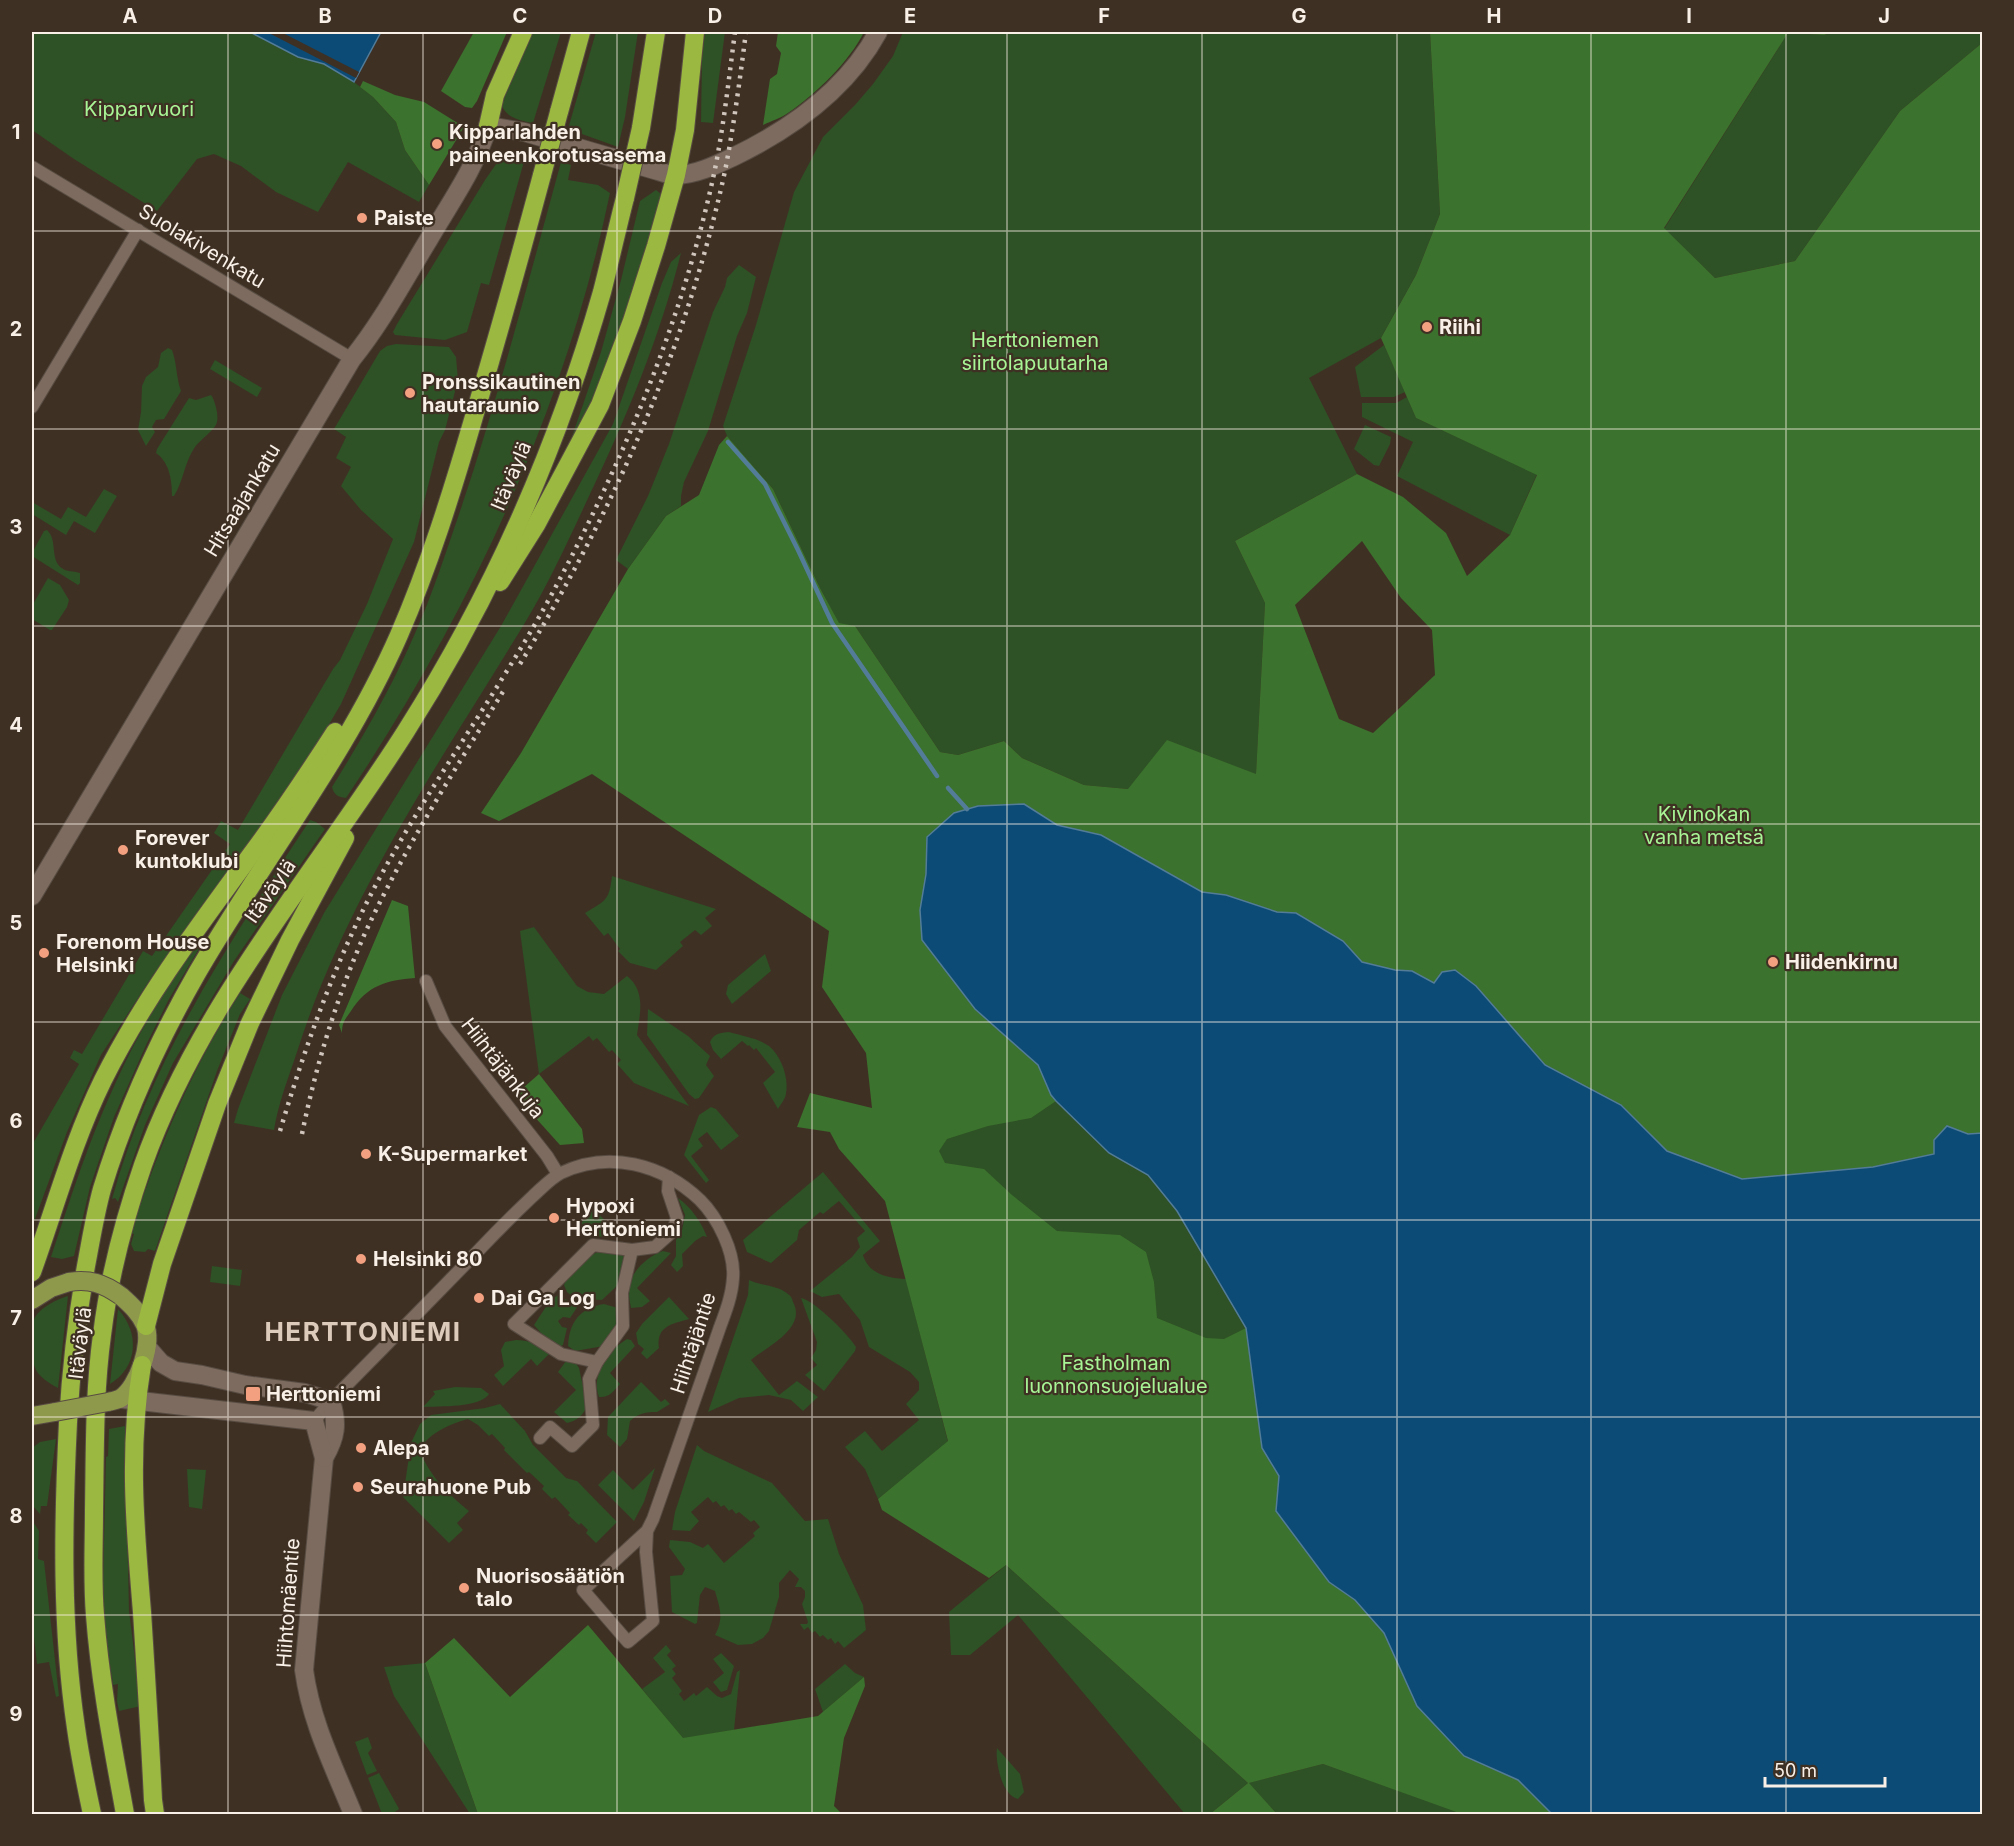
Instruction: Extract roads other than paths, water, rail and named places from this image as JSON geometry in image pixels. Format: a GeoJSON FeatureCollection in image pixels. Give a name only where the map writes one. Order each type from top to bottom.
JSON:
{"type":"FeatureCollection","features":[{"type":"Feature","properties":{"kind":"highway"},"geometry":{"type":"LineString","coordinates":[[488,126],[495,95],[523,32]]}},
{"type":"Feature","properties":{"kind":"highway","name":"Itäväylä"},"geometry":{"type":"LineString","coordinates":[[92,1815],[76,1728],[65,1600],[64,1532],[75,1334],[101,1194],[127,1118],[163,1036],[248,888],[310,796],[360,715],[399,636],[454,486],[581,32]]}},
{"type":"Feature","properties":{"kind":"highway","name":"Itäväylä"},"geometry":{"type":"LineString","coordinates":[[125,1815],[108,1723],[94,1610],[96,1410],[101,1335],[116,1251],[143,1164],[173,1092],[219,1008],[272,925],[372,783],[444,669],[486,590],[532,489],[572,384],[601,292],[641,128],[656,32]]}},
{"type":"Feature","properties":{"kind":"highway"},"geometry":{"type":"LineString","coordinates":[[444,669],[536,525],[600,405],[632,321],[676,175],[685,130],[695,32]]}},
{"type":"Feature","properties":{"kind":"highway"},"geometry":{"type":"LineString","coordinates":[[32,1272],[81,1132],[102,1082],[131,1029],[185,944],[315,763],[399,636]]}},
{"type":"Feature","properties":{"kind":"highway"},"geometry":{"type":"LineString","coordinates":[[146,1326],[162,1264],[199,1153],[248,1028],[290,940],[338,854],[372,783]]}},
{"type":"Feature","properties":{"kind":"highway"},"geometry":{"type":"LineString","coordinates":[[142,1365],[122,1401],[134,1432],[134,1494],[155,1815]]}},
{"type":"Feature","properties":{"kind":"main road"},"geometry":{"type":"LineString","coordinates":[[32,1300],[51,1288],[69,1282],[85,1280],[109,1287],[137,1312],[146,1326],[147,1347],[142,1365]]}},
{"type":"Feature","properties":{"kind":"main road"},"geometry":{"type":"LineString","coordinates":[[39,1413],[122,1401]]}},
{"type":"Feature","properties":{"kind":"street"},"geometry":{"type":"LineString","coordinates":[[488,126],[524,132],[676,175],[711,166],[748,150],[777,133],[810,109],[858,63],[878,32]]}},
{"type":"Feature","properties":{"kind":"street","name":"Hitsaajankatu"},"geometry":{"type":"LineString","coordinates":[[32,896],[352,359],[377,325],[465,178],[483,145],[488,126]]}},
{"type":"Feature","properties":{"kind":"street","name":"Suolakivenkatu"},"geometry":{"type":"LineString","coordinates":[[32,167],[352,359]]}},
{"type":"Feature","properties":{"kind":"street"},"geometry":{"type":"LineString","coordinates":[[32,407],[138,230]]}},
{"type":"Feature","properties":{"kind":"street","name":"Hiihtäjänkuja"},"geometry":{"type":"LineString","coordinates":[[426,981],[445,1026],[540,1147],[558,1174]]}},
{"type":"Feature","properties":{"kind":"street","name":"Hiihtäjäntie"},"geometry":{"type":"LineString","coordinates":[[314,1421],[506,1222],[558,1174],[587,1165],[624,1161],[644,1166],[669,1177],[701,1201],[727,1245],[733,1278],[730,1299],[653,1519],[646,1532],[583,1590],[628,1642],[653,1621],[646,1532]]}},
{"type":"Feature","properties":{"kind":"street"},"geometry":{"type":"LineString","coordinates":[[597,1362],[561,1354],[514,1324],[593,1245],[632,1250],[655,1247],[673,1232],[677,1218],[668,1191],[669,1177]]}},
{"type":"Feature","properties":{"kind":"street"},"geometry":{"type":"LineString","coordinates":[[540,1438],[550,1427],[572,1446],[593,1425],[588,1379],[597,1362],[623,1326],[622,1293],[632,1250]]}},
{"type":"Feature","properties":{"kind":"street"},"geometry":{"type":"LineString","coordinates":[[147,1347],[161,1363],[175,1371],[245,1385],[319,1395],[331,1401]]}},
{"type":"Feature","properties":{"kind":"street"},"geometry":{"type":"LineString","coordinates":[[122,1401],[314,1421]]}},
{"type":"Feature","properties":{"kind":"street","name":"Hiihtomäentie"},"geometry":{"type":"LineString","coordinates":[[324,1458],[334,1441],[335,1433],[335,1415],[331,1401]]}},
{"type":"Feature","properties":{"kind":"street","name":"Hiihtomäentie"},"geometry":{"type":"LineString","coordinates":[[314,1421],[324,1458],[304,1670],[307,1692],[318,1731],[353,1815]]}},
{"type":"Feature","properties":{"kind":"water"},"geometry":{"type":"Polygon","coordinates":[[[250,32],[381,32],[354,82],[324,64],[298,57],[250,32]]]}},
{"type":"Feature","properties":{"kind":"water"},"geometry":{"type":"Polygon","coordinates":[[[1024,804],[1057,825],[1101,835],[1202,892],[1226,895],[1277,912],[1296,913],[1343,941],[1362,962],[1395,970],[1412,971],[1434,983],[1442,972],[1455,970],[1476,986],[1545,1065],[1621,1105],[1667,1151],[1742,1179],[1873,1167],[1934,1154],[1934,1140],[1947,1126],[1968,1134],[1982,1133],[1982,1814],[1552,1814],[1518,1780],[1464,1756],[1417,1706],[1384,1633],[1355,1600],[1329,1582],[1276,1511],[1279,1476],[1262,1448],[1246,1328],[1177,1211],[1148,1175],[1109,1153],[1056,1101],[1038,1065],[975,1009],[922,940],[920,910],[926,874],[927,837],[954,813],[978,806],[1024,804]]]}},
{"type":"Feature","properties":{"kind":"waterway"},"geometry":{"type":"LineString","coordinates":[[728,442],[765,484],[832,623],[937,776]]}},
{"type":"Feature","properties":{"kind":"waterway"},"geometry":{"type":"LineString","coordinates":[[948,788],[967,809]]}},
{"type":"Feature","properties":{"kind":"railway"},"geometry":{"type":"LineString","coordinates":[[280,1131],[323,1002],[363,909],[400,842],[490,699],[554,590],[605,489],[628,437],[669,332],[702,224],[718,152],[735,32]]}},
{"type":"Feature","properties":{"kind":"railway"},"geometry":{"type":"LineString","coordinates":[[520,664],[554,606],[616,487],[668,364],[709,236],[725,171],[746,32]]}},
{"type":"Feature","properties":{"kind":"railway"},"geometry":{"type":"LineString","coordinates":[[302,1134],[328,1031],[366,931],[414,838],[504,690]]}},
{"type":"Feature","properties":{"kind":"place","name":"Kipparlahden paineenkorotusasema"},"geometry":{"type":"Point","coordinates":[437,144]}},
{"type":"Feature","properties":{"kind":"place","name":"Paiste"},"geometry":{"type":"Point","coordinates":[362,218]}},
{"type":"Feature","properties":{"kind":"place","name":"Riihi"},"geometry":{"type":"Point","coordinates":[1427,327]}},
{"type":"Feature","properties":{"kind":"place","name":"Pronssikautinen hautaraunio"},"geometry":{"type":"Point","coordinates":[410,393]}},
{"type":"Feature","properties":{"kind":"place","name":"Forever kuntoklubi"},"geometry":{"type":"Point","coordinates":[123,850]}},
{"type":"Feature","properties":{"kind":"place","name":"Forenom House Helsinki"},"geometry":{"type":"Point","coordinates":[44,953]}},
{"type":"Feature","properties":{"kind":"place","name":"Hiidenkirnu"},"geometry":{"type":"Point","coordinates":[1773,962]}},
{"type":"Feature","properties":{"kind":"place","name":"K-Supermarket"},"geometry":{"type":"Point","coordinates":[366,1154]}},
{"type":"Feature","properties":{"kind":"place","name":"Hypoxi Herttoniemi"},"geometry":{"type":"Point","coordinates":[554,1218]}},
{"type":"Feature","properties":{"kind":"place","name":"Helsinki 80"},"geometry":{"type":"Point","coordinates":[361,1259]}},
{"type":"Feature","properties":{"kind":"place","name":"Dai Ga Log"},"geometry":{"type":"Point","coordinates":[479,1298]}},
{"type":"Feature","properties":{"kind":"place","name":"Herttoniemi"},"geometry":{"type":"Point","coordinates":[253,1394]}},
{"type":"Feature","properties":{"kind":"place","name":"Alepa"},"geometry":{"type":"Point","coordinates":[361,1448]}},
{"type":"Feature","properties":{"kind":"place","name":"Seurahuone Pub"},"geometry":{"type":"Point","coordinates":[358,1487]}},
{"type":"Feature","properties":{"kind":"place","name":"Nuorisosäätiön talo"},"geometry":{"type":"Point","coordinates":[464,1588]}},
{"type":"Feature","properties":{"kind":"district","name":"HERTTONIEMI"},"geometry":{"type":"Point","coordinates":[363,1331]}},
{"type":"Feature","properties":{"kind":"park label","name":"Kipparvuori"},"geometry":{"type":"Point","coordinates":[139,109]}},
{"type":"Feature","properties":{"kind":"park label","name":"Herttoniemen siirtolapuutarha"},"geometry":{"type":"Point","coordinates":[1035,352]}},
{"type":"Feature","properties":{"kind":"park label","name":"Kivinokan vanha metsä"},"geometry":{"type":"Point","coordinates":[1704,826]}},
{"type":"Feature","properties":{"kind":"park label","name":"Fastholman luonnonsuojelualue"},"geometry":{"type":"Point","coordinates":[1116,1374]}}]}
